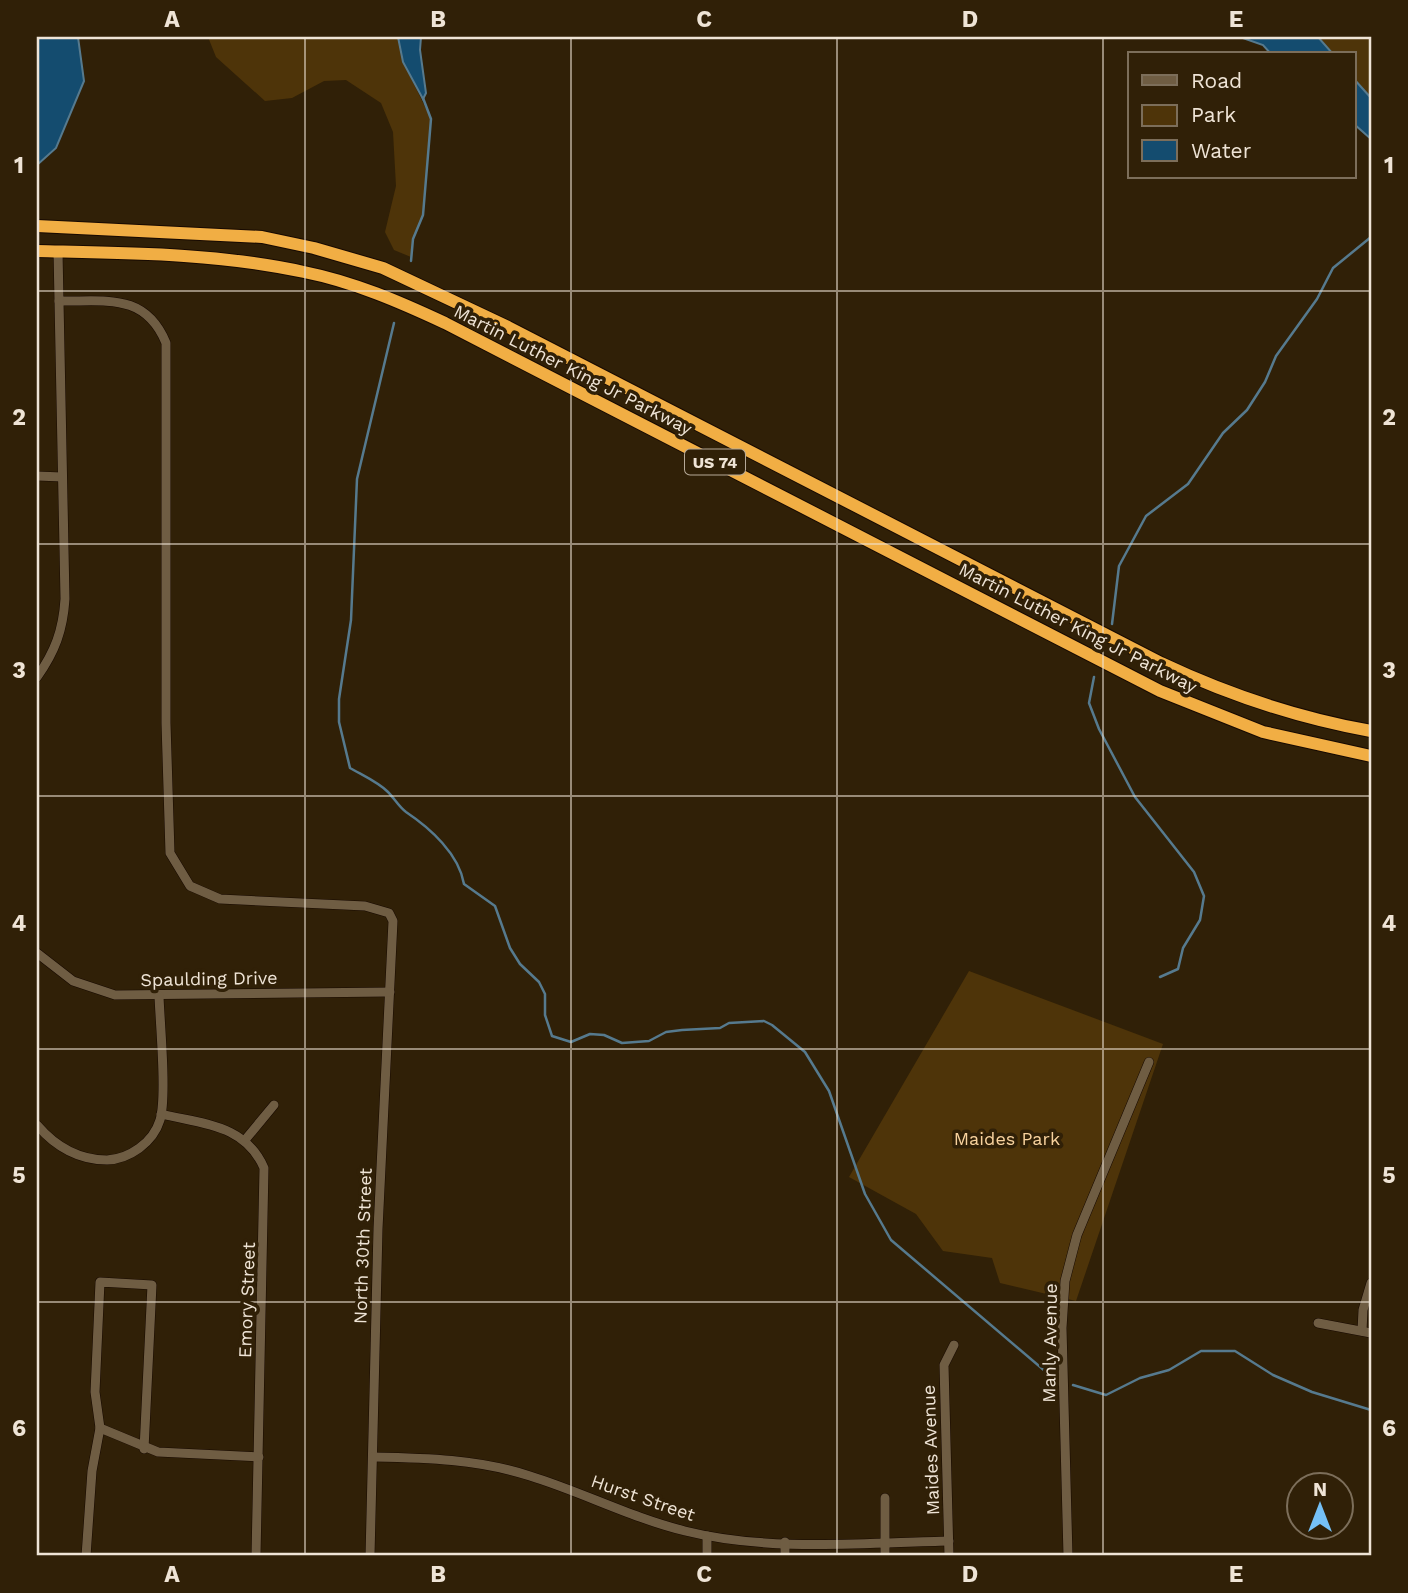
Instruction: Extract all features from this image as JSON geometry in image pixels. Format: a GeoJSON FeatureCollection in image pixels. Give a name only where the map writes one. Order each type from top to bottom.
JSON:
{"type":"FeatureCollection","features":[{"type":"Feature","properties":{"kind":"highway","name":"Martin Luther King Jr Parkway"},"geometry":{"type":"LineString","coordinates":[[37,226],[252,236],[314,248],[383,268],[508,327],[1161,663],[1250,701],[1315,720],[1371,731]]}},
{"type":"Feature","properties":{"kind":"highway","name":"Martin Luther King Jr Parkway"},"geometry":{"type":"LineString","coordinates":[[37,251],[241,261],[307,272],[374,292],[446,323],[1160,691],[1263,732],[1371,756]]}},
{"type":"Feature","properties":{"kind":"street"},"geometry":{"type":"LineString","coordinates":[[37,677],[53,654],[64,621],[58,251]]}},
{"type":"Feature","properties":{"kind":"street","name":"North 30th Street"},"geometry":{"type":"LineString","coordinates":[[58,301],[115,302],[144,310],[159,327],[166,343],[166,723],[170,853],[190,886],[220,899],[365,906],[389,914],[393,922],[379,1218],[370,1556]]}},
{"type":"Feature","properties":{"kind":"street"},"geometry":{"type":"LineString","coordinates":[[37,476],[62,477]]}},
{"type":"Feature","properties":{"kind":"street","name":"Spaulding Drive"},"geometry":{"type":"LineString","coordinates":[[37,955],[61,974],[95,990],[115,995],[390,992]]}},
{"type":"Feature","properties":{"kind":"street"},"geometry":{"type":"LineString","coordinates":[[37,1125],[53,1141],[90,1159],[114,1160],[131,1154],[145,1142],[157,1127],[161,1114],[159,996]]}},
{"type":"Feature","properties":{"kind":"street","name":"Manly Avenue"},"geometry":{"type":"LineString","coordinates":[[1068,1556],[1062,1328],[1065,1281],[1077,1235],[1149,1062]]}},
{"type":"Feature","properties":{"kind":"street"},"geometry":{"type":"LineString","coordinates":[[161,1114],[221,1128],[245,1140],[274,1105]]}},
{"type":"Feature","properties":{"kind":"street","name":"Emory Street"},"geometry":{"type":"LineString","coordinates":[[245,1140],[258,1155],[266,1185],[256,1556]]}},
{"type":"Feature","properties":{"kind":"street"},"geometry":{"type":"LineString","coordinates":[[86,1556],[92,1471],[100,1428],[95,1392],[100,1282],[152,1285],[144,1449]]}},
{"type":"Feature","properties":{"kind":"street"},"geometry":{"type":"LineString","coordinates":[[1318,1323],[1367,1332],[1364,1302],[1371,1283]]}},
{"type":"Feature","properties":{"kind":"street","name":"Maides Avenue"},"geometry":{"type":"LineString","coordinates":[[949,1556],[944,1365],[954,1345]]}},
{"type":"Feature","properties":{"kind":"street"},"geometry":{"type":"LineString","coordinates":[[100,1428],[144,1449],[173,1454],[259,1457]]}},
{"type":"Feature","properties":{"kind":"street","name":"Hurst Street"},"geometry":{"type":"LineString","coordinates":[[373,1457],[440,1459],[498,1467],[556,1485],[670,1527],[707,1536],[785,1542],[949,1541]]}},
{"type":"Feature","properties":{"kind":"street"},"geometry":{"type":"LineString","coordinates":[[885,1498],[885,1556]]}},
{"type":"Feature","properties":{"kind":"street"},"geometry":{"type":"LineString","coordinates":[[707,1536],[707,1556]]}},
{"type":"Feature","properties":{"kind":"street"},"geometry":{"type":"LineString","coordinates":[[785,1542],[785,1556]]}},
{"type":"Feature","properties":{"kind":"green space"},"geometry":{"type":"Polygon","coordinates":[[[208,37],[398,37],[403,62],[431,119],[423,215],[413,239],[411,257],[394,250],[385,232],[396,186],[393,132],[381,103],[346,80],[324,81],[292,98],[265,101],[216,57],[208,37]]]}},
{"type":"Feature","properties":{"kind":"green space"},"geometry":{"type":"Polygon","coordinates":[[[1318,37],[1371,37],[1371,98],[1356,81],[1356,52],[1331,52],[1318,37]]]}},
{"type":"Feature","properties":{"kind":"green space","name":"Maides Park"},"geometry":{"type":"Polygon","coordinates":[[[969,971],[1163,1044],[1076,1301],[1000,1283],[992,1258],[943,1251],[916,1214],[849,1177],[969,971]]]}},
{"type":"Feature","properties":{"kind":"water"},"geometry":{"type":"Polygon","coordinates":[[[37,37],[78,37],[84,81],[56,148],[37,165],[37,37]]]}},
{"type":"Feature","properties":{"kind":"water"},"geometry":{"type":"Polygon","coordinates":[[[398,37],[421,37],[420,50],[426,93],[423,99],[403,62],[398,37]]]}},
{"type":"Feature","properties":{"kind":"water"},"geometry":{"type":"Polygon","coordinates":[[[1240,37],[1318,37],[1331,52],[1269,52],[1263,45],[1240,37]]]}},
{"type":"Feature","properties":{"kind":"water"},"geometry":{"type":"Polygon","coordinates":[[[1356,81],[1371,98],[1371,139],[1356,126],[1356,81]]]}},
{"type":"Feature","properties":{"kind":"waterway"},"geometry":{"type":"LineString","coordinates":[[411,261],[413,239],[423,215],[431,119],[423,98]]}},
{"type":"Feature","properties":{"kind":"waterway"},"geometry":{"type":"LineString","coordinates":[[1112,624],[1119,566],[1146,516],[1188,484],[1223,433],[1247,410],[1265,382],[1276,356],[1317,299],[1333,268],[1371,237]]}},
{"type":"Feature","properties":{"kind":"waterway"},"geometry":{"type":"LineString","coordinates":[[394,323],[357,479],[351,620],[339,699],[339,722],[350,768],[384,788],[403,810],[434,834],[450,852],[464,884],[495,906],[510,948],[520,964],[539,982],[545,994],[545,1015],[552,1036],[571,1042],[590,1034],[604,1035],[622,1043],[649,1041],[666,1032],[764,1021],[805,1052],[829,1091],[865,1194],[891,1240],[1052,1377]]}},
{"type":"Feature","properties":{"kind":"waterway"},"geometry":{"type":"LineString","coordinates":[[1094,677],[1089,703],[1099,729],[1135,797],[1194,872],[1204,896],[1200,920],[1183,948],[1178,969],[1160,977]]}},
{"type":"Feature","properties":{"kind":"waterway"},"geometry":{"type":"LineString","coordinates":[[1073,1385],[1106,1395],[1140,1378],[1169,1370],[1201,1351],[1235,1351],[1273,1375],[1312,1392],[1371,1410]]}}]}
